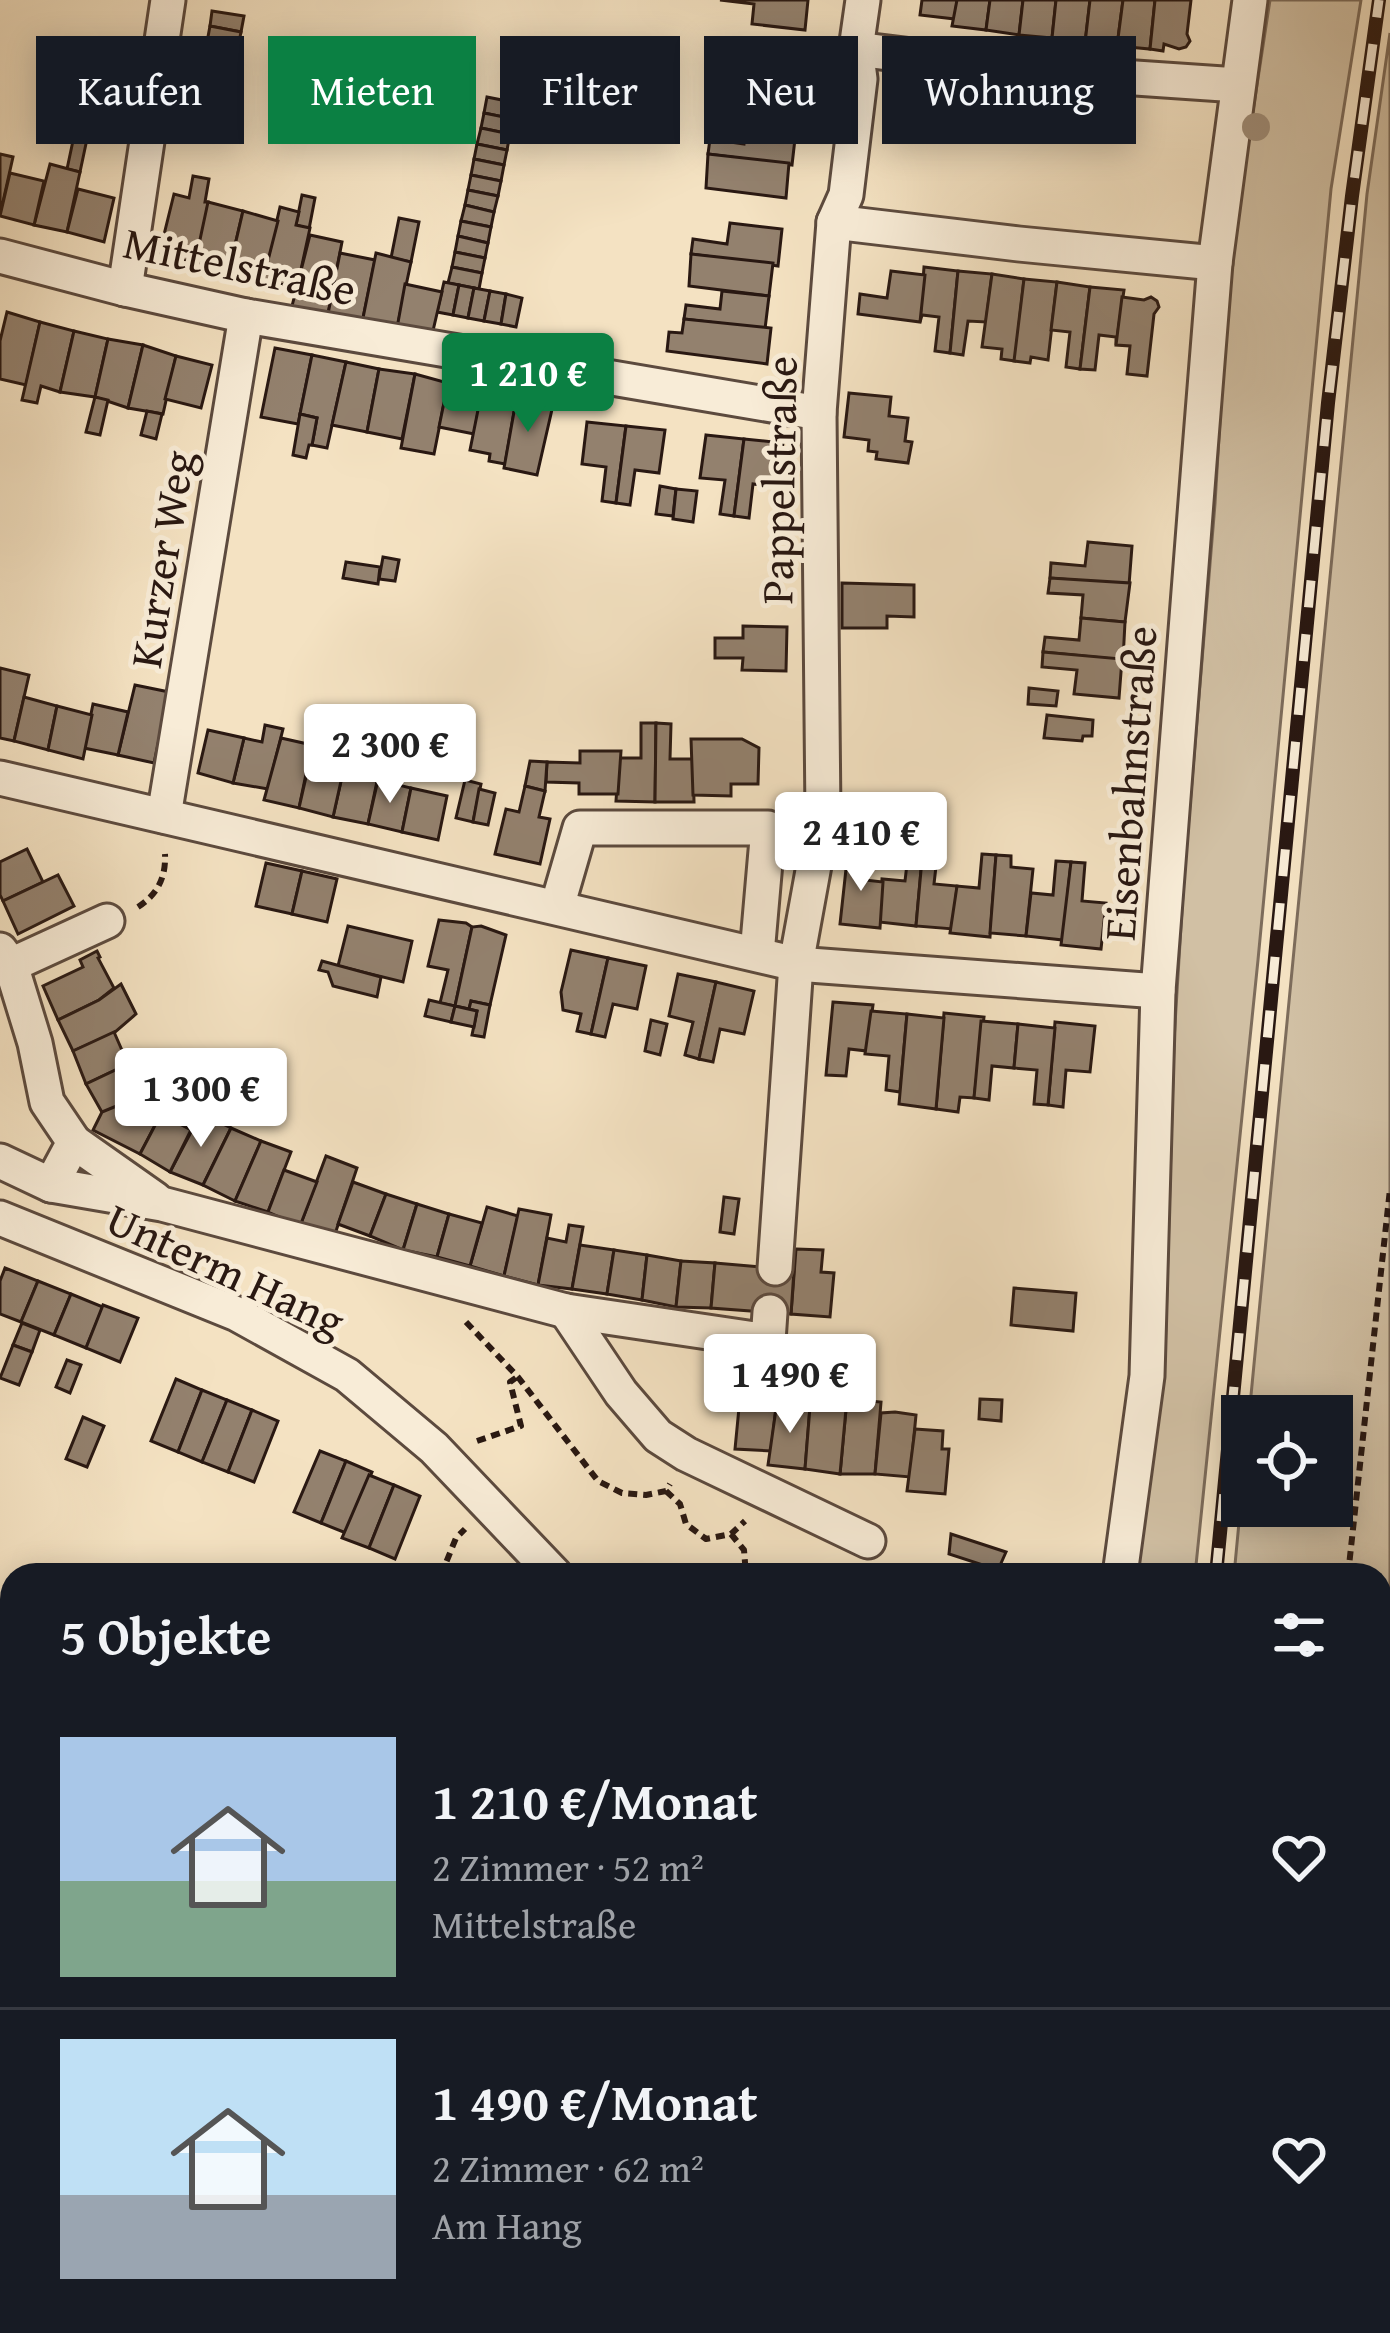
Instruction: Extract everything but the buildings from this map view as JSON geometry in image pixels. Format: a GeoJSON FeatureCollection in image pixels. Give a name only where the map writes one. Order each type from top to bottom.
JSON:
{"type":"FeatureCollection","features":[{"type":"Feature","properties":{"kind":"street"},"geometry":{"type":"LineString","coordinates":[[125,289],[168,0]]}},
{"type":"Feature","properties":{"kind":"street","name":"Pappelstraße"},"geometry":{"type":"LineString","coordinates":[[858,36],[863,0]]}},
{"type":"Feature","properties":{"kind":"street","name":"Eisenbahnstraße"},"geometry":{"type":"LineString","coordinates":[[1122,1563],[1147,1376],[1157,992],[1216,263],[1250,0]]}},
{"type":"Feature","properties":{"kind":"street"},"geometry":{"type":"LineString","coordinates":[[858,50],[1033,71],[1238,85]]}},
{"type":"Feature","properties":{"kind":"street","name":"Pappelstraße"},"geometry":{"type":"LineString","coordinates":[[858,64],[858,95]]}},
{"type":"Feature","properties":{"kind":"street","name":"Pappelstraße"},"geometry":{"type":"LineString","coordinates":[[775,1268],[796,964],[823,815],[819,413],[834,222],[846,194],[852,144]]}},
{"type":"Feature","properties":{"kind":"street"},"geometry":{"type":"LineString","coordinates":[[834,222],[1216,263]]}},
{"type":"Feature","properties":{"kind":"street","name":"Mittelstraße"},"geometry":{"type":"LineString","coordinates":[[0,256],[246,316],[819,413]]}},
{"type":"Feature","properties":{"kind":"street","name":"Kurzer Weg"},"geometry":{"type":"LineString","coordinates":[[164,815],[246,316]]}},
{"type":"Feature","properties":{"kind":"street"},"geometry":{"type":"LineString","coordinates":[[0,778],[796,964],[1157,992]]}},
{"type":"Feature","properties":{"kind":"street"},"geometry":{"type":"LineString","coordinates":[[557,907],[580,828],[769,828],[757,954]]}},
{"type":"Feature","properties":{"kind":"street"},"geometry":{"type":"LineString","coordinates":[[107,921],[5,957],[35,1043],[47,1102],[74,1142],[162,1204]]}},
{"type":"Feature","properties":{"kind":"street"},"geometry":{"type":"LineString","coordinates":[[51,1185],[74,1142]]}},
{"type":"Feature","properties":{"kind":"street"},"geometry":{"type":"LineString","coordinates":[[0,1161],[51,1185],[162,1204],[566,1310],[768,1341],[770,1312]]}},
{"type":"Feature","properties":{"kind":"street","name":"Unterm Hang"},"geometry":{"type":"LineString","coordinates":[[0,1218],[237,1314],[347,1375],[434,1448],[544,1563]]}},
{"type":"Feature","properties":{"kind":"street"},"geometry":{"type":"LineString","coordinates":[[566,1310],[621,1393],[658,1436],[868,1541]]}},
{"type":"Feature","properties":{"kind":"path"},"geometry":{"type":"LineString","coordinates":[[107,921],[144,904],[166,875],[164,815]]}},
{"type":"Feature","properties":{"kind":"path"},"geometry":{"type":"LineString","coordinates":[[1349,1563],[1390,1189]]}},
{"type":"Feature","properties":{"kind":"path"},"geometry":{"type":"LineString","coordinates":[[463,1319],[518,1377],[598,1481],[622,1493],[646,1496],[665,1491],[686,1454]]}},
{"type":"Feature","properties":{"kind":"path"},"geometry":{"type":"LineString","coordinates":[[480,1440],[520,1426],[510,1382],[518,1377]]}},
{"type":"Feature","properties":{"kind":"path"},"geometry":{"type":"LineString","coordinates":[[665,1491],[680,1504],[686,1524],[706,1539],[731,1534],[767,1492]]}},
{"type":"Feature","properties":{"kind":"path"},"geometry":{"type":"LineString","coordinates":[[446,1563],[456,1538],[489,1506]]}},
{"type":"Feature","properties":{"kind":"path"},"geometry":{"type":"LineString","coordinates":[[731,1534],[744,1550],[745,1563]]}},
{"type":"Feature","properties":{"kind":"shaded area"},"geometry":{"type":"Polygon","coordinates":[[[1270,0],[1361,0],[1331,189],[1196,1563],[1138,1563],[1165,1358],[1174,1041],[1229,268],[1270,0]]]}},
{"type":"Feature","properties":{"kind":"shaded area"},"geometry":{"type":"Polygon","coordinates":[[[1390,33],[1390,1563],[1235,1563],[1239,1527],[1353,1527],[1353,1395],[1251,1395],[1367,194],[1390,33]]]}},
{"type":"Feature","properties":{"kind":"railway"},"geometry":{"type":"LineString","coordinates":[[1217,1563],[1328,403],[1379,0]]}}]}
